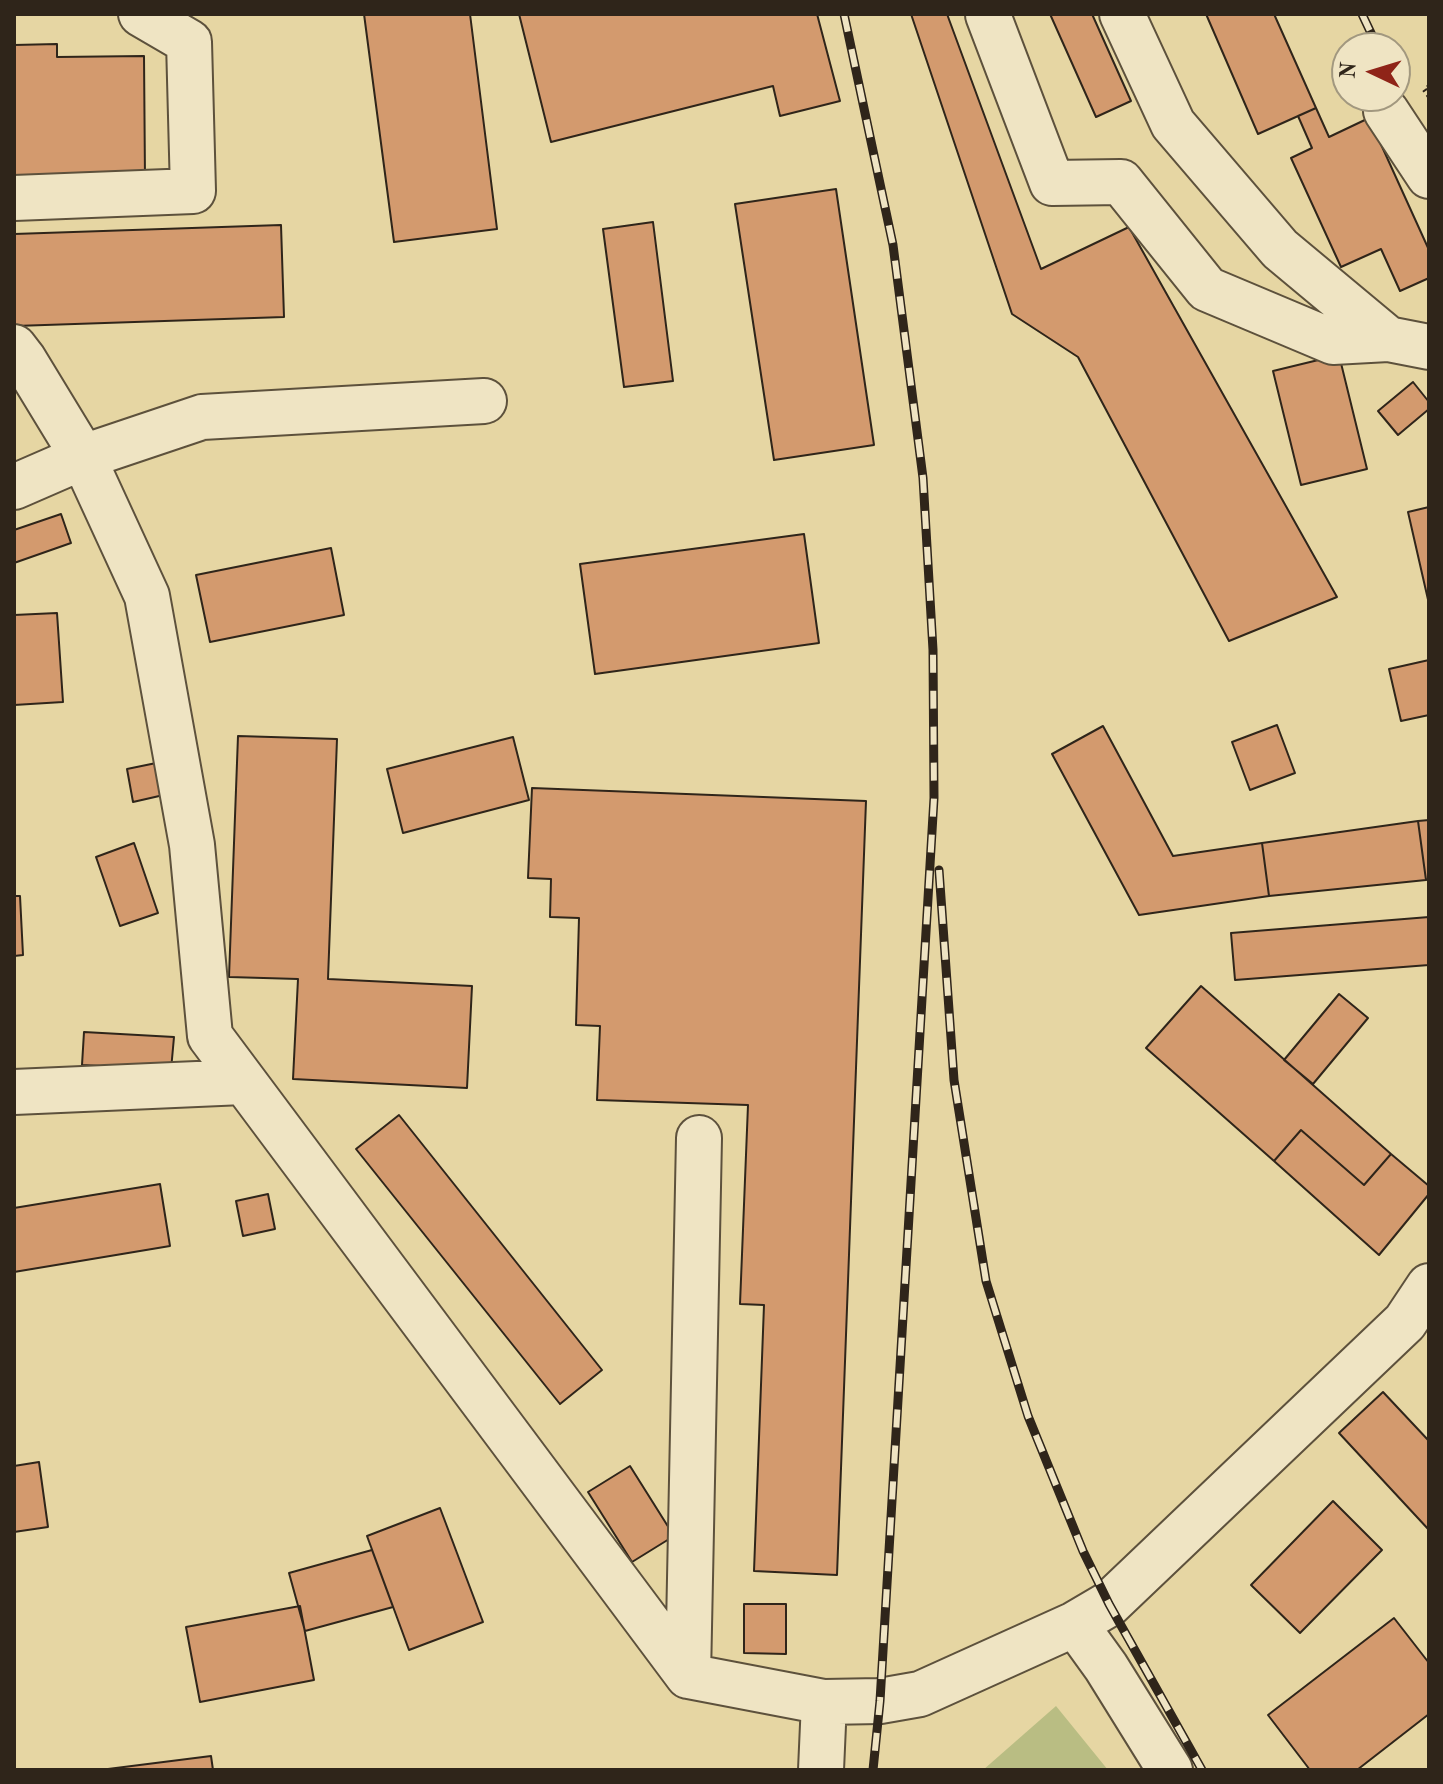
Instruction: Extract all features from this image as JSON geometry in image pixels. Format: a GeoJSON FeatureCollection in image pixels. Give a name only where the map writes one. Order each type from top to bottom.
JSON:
{"type":"FeatureCollection","features":[{"type":"Feature","properties":{"kind":"street"},"geometry":{"type":"LineString","coordinates":[[14,198],[193,191],[189,42],[141,14]]}},
{"type":"Feature","properties":{"kind":"street"},"geometry":{"type":"LineString","coordinates":[[1122,14],[1173,124],[1280,249],[1409,343]]}},
{"type":"Feature","properties":{"kind":"street"},"geometry":{"type":"LineString","coordinates":[[988,15],[1052,183],[1121,182],[1207,289],[1333,342],[1409,343]]}},
{"type":"Feature","properties":{"kind":"street"},"geometry":{"type":"LineString","coordinates":[[1387,112],[1429,176]]}},
{"type":"Feature","properties":{"kind":"street"},"geometry":{"type":"LineString","coordinates":[[14,347],[83,457],[147,596],[192,845],[210,1036],[688,1676],[824,1702],[880,1701],[920,1694],[1075,1624],[1109,1604],[1394,1333],[1429,1286]]}},
{"type":"Feature","properties":{"kind":"street"},"geometry":{"type":"LineString","coordinates":[[14,487],[83,457],[202,417],[484,401]]}},
{"type":"Feature","properties":{"kind":"street"},"geometry":{"type":"LineString","coordinates":[[14,1092],[243,1082]]}},
{"type":"Feature","properties":{"kind":"street"},"geometry":{"type":"LineString","coordinates":[[688,1676],[699,1138]]}},
{"type":"Feature","properties":{"kind":"street"},"geometry":{"type":"LineString","coordinates":[[1075,1624],[1106,1667],[1170,1770]]}},
{"type":"Feature","properties":{"kind":"street"},"geometry":{"type":"LineString","coordinates":[[821,1770],[824,1702]]}},
{"type":"Feature","properties":{"kind":"path"},"geometry":{"type":"LineString","coordinates":[[1427,88],[1429,96]]}},
{"type":"Feature","properties":{"kind":"green space"},"geometry":{"type":"Polygon","coordinates":[[[1056,1706],[1108,1770],[983,1770],[1056,1706]]]}},
{"type":"Feature","properties":{"kind":"building"},"geometry":{"type":"Polygon","coordinates":[[[364,14],[470,14],[497,229],[394,242],[364,14]]]}},
{"type":"Feature","properties":{"kind":"building"},"geometry":{"type":"Polygon","coordinates":[[[519,14],[817,14],[840,101],[780,116],[773,86],[551,142],[519,14]]]}},
{"type":"Feature","properties":{"kind":"building"},"geometry":{"type":"Polygon","coordinates":[[[911,14],[947,14],[1041,269],[1129,227],[1337,597],[1229,641],[1078,357],[1012,314],[911,14]]]}},
{"type":"Feature","properties":{"kind":"building"},"geometry":{"type":"Polygon","coordinates":[[[1050,14],[1092,14],[1131,101],[1096,117],[1050,14]]]}},
{"type":"Feature","properties":{"kind":"building"},"geometry":{"type":"Polygon","coordinates":[[[1206,14],[1274,14],[1316,108],[1258,134],[1206,14]]]}},
{"type":"Feature","properties":{"kind":"building"},"geometry":{"type":"Polygon","coordinates":[[[57,44],[57,57],[144,56],[145,179],[14,181],[14,45],[57,44]]]}},
{"type":"Feature","properties":{"kind":"building"},"geometry":{"type":"Polygon","coordinates":[[[1316,108],[1329,137],[1369,118],[1429,250],[1429,278],[1400,291],[1381,249],[1341,267],[1291,158],[1312,148],[1298,116],[1316,108]]]}},
{"type":"Feature","properties":{"kind":"building"},"geometry":{"type":"Polygon","coordinates":[[[836,189],[874,445],[774,460],[735,204],[836,189]]]}},
{"type":"Feature","properties":{"kind":"building"},"geometry":{"type":"Polygon","coordinates":[[[653,222],[673,381],[624,387],[603,229],[653,222]]]}},
{"type":"Feature","properties":{"kind":"building"},"geometry":{"type":"Polygon","coordinates":[[[281,225],[284,317],[15,326],[14,234],[281,225]]]}},
{"type":"Feature","properties":{"kind":"building"},"geometry":{"type":"Polygon","coordinates":[[[1339,355],[1367,469],[1301,485],[1273,371],[1339,355]]]}},
{"type":"Feature","properties":{"kind":"building"},"geometry":{"type":"Polygon","coordinates":[[[1413,382],[1429,402],[1429,409],[1398,435],[1378,411],[1413,382]]]}},
{"type":"Feature","properties":{"kind":"building"},"geometry":{"type":"Polygon","coordinates":[[[1429,507],[1429,604],[1408,512],[1429,507]]]}},
{"type":"Feature","properties":{"kind":"building"},"geometry":{"type":"Polygon","coordinates":[[[61,514],[71,543],[14,563],[14,530],[61,514]]]}},
{"type":"Feature","properties":{"kind":"building"},"geometry":{"type":"Polygon","coordinates":[[[804,534],[819,643],[595,674],[580,564],[804,534]]]}},
{"type":"Feature","properties":{"kind":"building"},"geometry":{"type":"Polygon","coordinates":[[[331,548],[344,615],[210,642],[196,575],[331,548]]]}},
{"type":"Feature","properties":{"kind":"building"},"geometry":{"type":"Polygon","coordinates":[[[57,613],[63,702],[14,705],[14,615],[57,613]]]}},
{"type":"Feature","properties":{"kind":"building"},"geometry":{"type":"Polygon","coordinates":[[[1429,660],[1429,715],[1401,721],[1389,669],[1429,660]]]}},
{"type":"Feature","properties":{"kind":"building"},"geometry":{"type":"Polygon","coordinates":[[[1277,725],[1295,773],[1250,790],[1232,742],[1277,725]]]}},
{"type":"Feature","properties":{"kind":"building"},"geometry":{"type":"Polygon","coordinates":[[[1103,726],[1173,856],[1262,843],[1269,896],[1139,915],[1052,754],[1103,726]]]}},
{"type":"Feature","properties":{"kind":"building"},"geometry":{"type":"Polygon","coordinates":[[[238,736],[337,739],[328,979],[472,986],[467,1088],[293,1079],[298,979],[229,977],[238,736]]]}},
{"type":"Feature","properties":{"kind":"building"},"geometry":{"type":"Polygon","coordinates":[[[513,737],[529,800],[403,833],[387,769],[513,737]]]}},
{"type":"Feature","properties":{"kind":"building"},"geometry":{"type":"Polygon","coordinates":[[[161,762],[168,794],[133,802],[127,769],[161,762]]]}},
{"type":"Feature","properties":{"kind":"building"},"geometry":{"type":"Polygon","coordinates":[[[532,788],[866,801],[837,1575],[754,1571],[764,1305],[740,1304],[748,1105],[597,1100],[600,1026],[576,1025],[579,918],[550,917],[551,879],[528,878],[532,788]]]}},
{"type":"Feature","properties":{"kind":"building"},"geometry":{"type":"Polygon","coordinates":[[[1429,820],[1429,879],[1426,880],[1418,821],[1429,820]]]}},
{"type":"Feature","properties":{"kind":"building"},"geometry":{"type":"Polygon","coordinates":[[[1418,821],[1426,880],[1269,896],[1262,843],[1418,821]]]}},
{"type":"Feature","properties":{"kind":"building"},"geometry":{"type":"Polygon","coordinates":[[[134,843],[158,913],[120,926],[96,857],[134,843]]]}},
{"type":"Feature","properties":{"kind":"building"},"geometry":{"type":"Polygon","coordinates":[[[14,896],[20,896],[23,955],[14,956],[14,896]]]}},
{"type":"Feature","properties":{"kind":"building"},"geometry":{"type":"Polygon","coordinates":[[[1429,917],[1429,965],[1235,980],[1231,933],[1429,917]]]}},
{"type":"Feature","properties":{"kind":"building"},"geometry":{"type":"Polygon","coordinates":[[[1201,986],[1391,1154],[1364,1185],[1301,1130],[1274,1161],[1146,1048],[1201,986]]]}},
{"type":"Feature","properties":{"kind":"building"},"geometry":{"type":"Polygon","coordinates":[[[1339,994],[1368,1018],[1313,1084],[1284,1060],[1339,994]]]}},
{"type":"Feature","properties":{"kind":"building"},"geometry":{"type":"Polygon","coordinates":[[[84,1032],[174,1037],[171,1070],[82,1065],[84,1032]]]}},
{"type":"Feature","properties":{"kind":"building"},"geometry":{"type":"Polygon","coordinates":[[[399,1115],[602,1370],[560,1404],[356,1149],[399,1115]]]}},
{"type":"Feature","properties":{"kind":"building"},"geometry":{"type":"Polygon","coordinates":[[[1301,1130],[1364,1185],[1391,1154],[1429,1186],[1429,1194],[1379,1255],[1274,1161],[1301,1130]]]}},
{"type":"Feature","properties":{"kind":"building"},"geometry":{"type":"Polygon","coordinates":[[[160,1184],[170,1246],[14,1272],[14,1208],[160,1184]]]}},
{"type":"Feature","properties":{"kind":"building"},"geometry":{"type":"Polygon","coordinates":[[[268,1194],[275,1229],[243,1236],[236,1201],[268,1194]]]}},
{"type":"Feature","properties":{"kind":"building"},"geometry":{"type":"Polygon","coordinates":[[[1383,1392],[1429,1441],[1429,1530],[1339,1433],[1383,1392]]]}},
{"type":"Feature","properties":{"kind":"building"},"geometry":{"type":"Polygon","coordinates":[[[39,1462],[48,1527],[14,1532],[14,1466],[39,1462]]]}},
{"type":"Feature","properties":{"kind":"building"},"geometry":{"type":"Polygon","coordinates":[[[630,1466],[674,1536],[632,1562],[588,1492],[630,1466]]]}},
{"type":"Feature","properties":{"kind":"building"},"geometry":{"type":"Polygon","coordinates":[[[1333,1501],[1382,1550],[1300,1633],[1251,1585],[1333,1501]]]}},
{"type":"Feature","properties":{"kind":"building"},"geometry":{"type":"Polygon","coordinates":[[[440,1508],[483,1622],[409,1650],[367,1536],[440,1508]]]}},
{"type":"Feature","properties":{"kind":"building"},"geometry":{"type":"Polygon","coordinates":[[[372,1550],[393,1607],[305,1631],[289,1573],[372,1550]]]}},
{"type":"Feature","properties":{"kind":"building"},"geometry":{"type":"Polygon","coordinates":[[[744,1604],[786,1604],[786,1654],[744,1653],[744,1604]]]}},
{"type":"Feature","properties":{"kind":"building"},"geometry":{"type":"Polygon","coordinates":[[[300,1606],[314,1680],[200,1702],[186,1627],[300,1606]]]}},
{"type":"Feature","properties":{"kind":"building"},"geometry":{"type":"Polygon","coordinates":[[[1394,1618],[1429,1663],[1429,1714],[1357,1770],[1310,1770],[1268,1715],[1394,1618]]]}},
{"type":"Feature","properties":{"kind":"building"},"geometry":{"type":"Polygon","coordinates":[[[211,1756],[213,1770],[100,1770],[211,1756]]]}},
{"type":"Feature","properties":{"kind":"railway"},"geometry":{"type":"LineString","coordinates":[[844,14],[893,245],[923,478],[933,650],[934,798],[880,1701],[873,1770]]}},
{"type":"Feature","properties":{"kind":"railway"},"geometry":{"type":"LineString","coordinates":[[1362,14],[1370,32]]}},
{"type":"Feature","properties":{"kind":"railway"},"geometry":{"type":"LineString","coordinates":[[939,870],[954,1080],[986,1281],[1028,1416],[1083,1551],[1109,1604],[1202,1770]]}}]}
